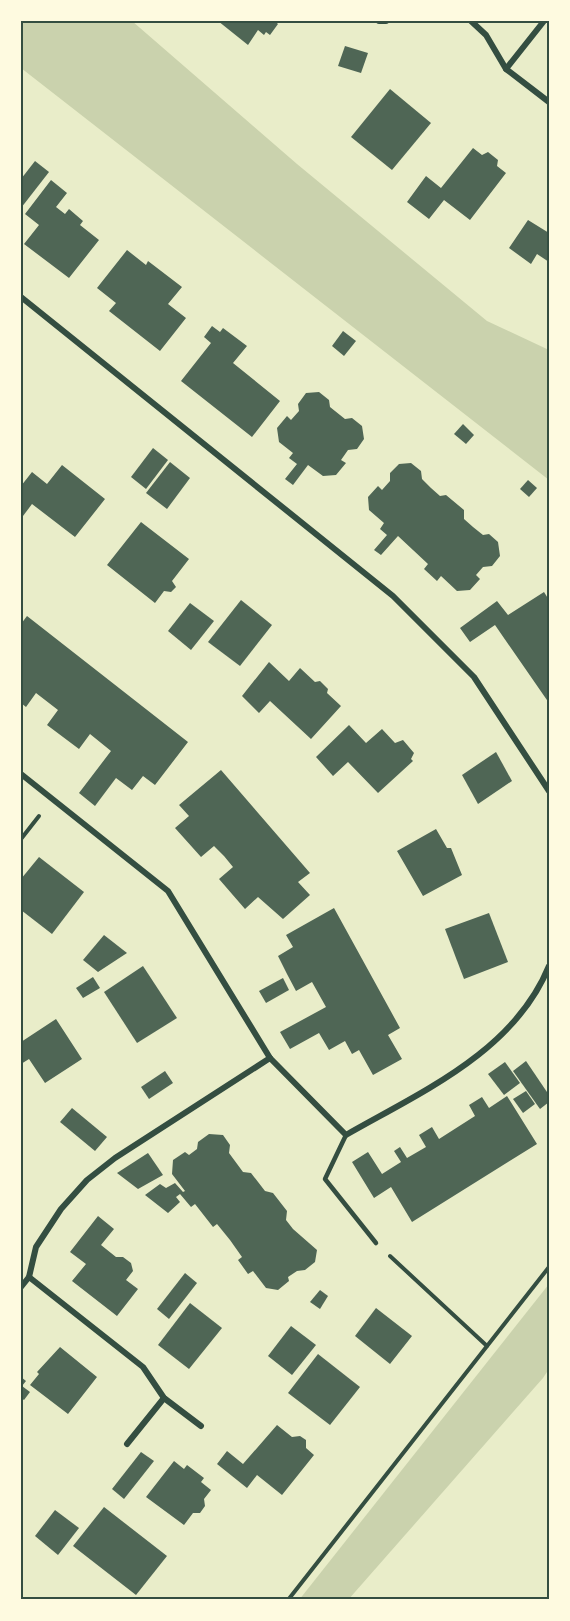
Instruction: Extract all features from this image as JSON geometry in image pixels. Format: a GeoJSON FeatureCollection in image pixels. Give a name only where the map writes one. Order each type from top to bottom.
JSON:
{"type":"FeatureCollection","features":[{"type":"Feature","properties":{"kind":"street"},"geometry":{"type":"LineString","coordinates":[[379,21],[386,21]]}},
{"type":"Feature","properties":{"kind":"street"},"geometry":{"type":"LineString","coordinates":[[471,21],[486,35],[506,69],[549,102]]}},
{"type":"Feature","properties":{"kind":"street"},"geometry":{"type":"LineString","coordinates":[[506,69],[544,21]]}},
{"type":"Feature","properties":{"kind":"street"},"geometry":{"type":"LineString","coordinates":[[21,297],[393,596],[474,677],[549,791]]}},
{"type":"Feature","properties":{"kind":"street"},"geometry":{"type":"LineString","coordinates":[[21,774],[168,891],[270,1058],[346,1135],[468,1062],[505,1032],[543,981],[549,966]]}},
{"type":"Feature","properties":{"kind":"street"},"geometry":{"type":"LineString","coordinates":[[21,1287],[29,1277],[36,1247],[61,1209],[87,1180],[115,1158],[270,1058]]}},
{"type":"Feature","properties":{"kind":"street"},"geometry":{"type":"LineString","coordinates":[[29,1277],[143,1367],[164,1398],[201,1426]]}},
{"type":"Feature","properties":{"kind":"street"},"geometry":{"type":"LineString","coordinates":[[128,1444],[164,1398]]}},
{"type":"Feature","properties":{"kind":"lane"},"geometry":{"type":"LineString","coordinates":[[346,1135],[325,1179],[376,1243]]}},
{"type":"Feature","properties":{"kind":"path"},"geometry":{"type":"LineString","coordinates":[[21,839],[53,799]]}},
{"type":"Feature","properties":{"kind":"path"},"geometry":{"type":"LineString","coordinates":[[376,1243],[487,1346]]}},
{"type":"Feature","properties":{"kind":"path"},"geometry":{"type":"LineString","coordinates":[[288,1600],[549,1267]]}},
{"type":"Feature","properties":{"kind":"green space"},"geometry":{"type":"Polygon","coordinates":[[[21,21],[132,21],[297,164],[487,321],[549,350],[549,480],[21,68],[21,21]]]}},
{"type":"Feature","properties":{"kind":"green space"},"geometry":{"type":"Polygon","coordinates":[[[549,1284],[549,1369],[543,1378],[348,1600],[299,1600],[549,1284]]]}},
{"type":"Feature","properties":{"kind":"building"},"geometry":{"type":"Polygon","coordinates":[[[218,21],[275,21],[278,24],[270,35],[266,32],[264,35],[258,30],[248,45],[218,21]]]}},
{"type":"Feature","properties":{"kind":"building"},"geometry":{"type":"Polygon","coordinates":[[[345,46],[368,53],[361,73],[338,66],[345,46]]]}},
{"type":"Feature","properties":{"kind":"building"},"geometry":{"type":"Polygon","coordinates":[[[390,89],[431,123],[392,170],[351,137],[390,89]]]}},
{"type":"Feature","properties":{"kind":"building"},"geometry":{"type":"Polygon","coordinates":[[[473,148],[482,155],[488,152],[498,160],[497,166],[506,173],[470,220],[444,200],[429,219],[407,202],[426,176],[441,188],[473,148]]]}},
{"type":"Feature","properties":{"kind":"building"},"geometry":{"type":"Polygon","coordinates":[[[35,161],[49,172],[21,208],[21,179],[35,161]]]}},
{"type":"Feature","properties":{"kind":"building"},"geometry":{"type":"Polygon","coordinates":[[[51,180],[67,193],[56,207],[65,214],[69,209],[83,221],[80,225],[99,240],[69,278],[24,244],[39,225],[25,214],[51,180]]]}},
{"type":"Feature","properties":{"kind":"building"},"geometry":{"type":"Polygon","coordinates":[[[528,220],[549,233],[549,262],[537,254],[531,264],[509,248],[528,220]]]}},
{"type":"Feature","properties":{"kind":"building"},"geometry":{"type":"Polygon","coordinates":[[[127,250],[146,265],[148,261],[182,287],[168,304],[186,318],[160,351],[109,311],[116,303],[97,288],[127,250]]]}},
{"type":"Feature","properties":{"kind":"building"},"geometry":{"type":"Polygon","coordinates":[[[212,326],[220,332],[223,328],[247,346],[233,363],[280,401],[252,437],[181,381],[211,343],[204,337],[212,326]]]}},
{"type":"Feature","properties":{"kind":"building"},"geometry":{"type":"Polygon","coordinates":[[[343,331],[356,341],[344,356],[332,346],[343,331]]]}},
{"type":"Feature","properties":{"kind":"building"},"geometry":{"type":"Polygon","coordinates":[[[319,392],[329,400],[330,407],[345,419],[352,418],[362,426],[364,439],[357,449],[348,450],[341,460],[346,463],[336,475],[323,476],[308,465],[293,485],[285,479],[297,464],[289,458],[293,453],[279,442],[277,428],[287,416],[291,420],[299,411],[298,404],[306,393],[319,392]]]}},
{"type":"Feature","properties":{"kind":"building"},"geometry":{"type":"Polygon","coordinates":[[[463,424],[474,435],[466,444],[454,434],[463,424]]]}},
{"type":"Feature","properties":{"kind":"building"},"geometry":{"type":"Polygon","coordinates":[[[153,448],[168,460],[146,489],[131,477],[153,448]]]}},
{"type":"Feature","properties":{"kind":"building"},"geometry":{"type":"Polygon","coordinates":[[[170,462],[190,478],[167,509],[146,493],[170,462]]]}},
{"type":"Feature","properties":{"kind":"building"},"geometry":{"type":"Polygon","coordinates":[[[411,463],[421,471],[422,479],[440,496],[446,495],[464,510],[464,519],[483,535],[489,534],[498,542],[500,556],[492,566],[483,567],[476,575],[480,579],[470,590],[457,591],[441,576],[437,581],[424,569],[428,564],[398,536],[381,555],[374,550],[387,535],[380,529],[384,523],[369,510],[368,497],[378,486],[382,490],[390,481],[390,473],[399,464],[411,463]]]}},
{"type":"Feature","properties":{"kind":"building"},"geometry":{"type":"Polygon","coordinates":[[[62,465],[105,499],[75,537],[32,504],[23,516],[21,514],[21,486],[32,472],[47,484],[62,465]]]}},
{"type":"Feature","properties":{"kind":"building"},"geometry":{"type":"Polygon","coordinates":[[[528,480],[537,488],[529,497],[520,489],[528,480]]]}},
{"type":"Feature","properties":{"kind":"building"},"geometry":{"type":"Polygon","coordinates":[[[141,522],[189,559],[172,581],[176,587],[171,592],[164,591],[155,603],[107,565],[141,522]]]}},
{"type":"Feature","properties":{"kind":"building"},"geometry":{"type":"Polygon","coordinates":[[[544,592],[549,600],[549,703],[495,625],[470,642],[460,628],[497,601],[508,615],[544,592]]]}},
{"type":"Feature","properties":{"kind":"building"},"geometry":{"type":"Polygon","coordinates":[[[241,600],[272,625],[240,666],[208,642],[241,600]]]}},
{"type":"Feature","properties":{"kind":"building"},"geometry":{"type":"Polygon","coordinates":[[[190,603],[214,621],[191,650],[168,631],[190,603]]]}},
{"type":"Feature","properties":{"kind":"building"},"geometry":{"type":"Polygon","coordinates":[[[27,616],[188,742],[155,785],[143,776],[132,790],[116,778],[95,806],[79,793],[111,751],[90,734],[79,749],[47,725],[58,710],[36,693],[26,707],[21,703],[21,624],[27,616]]]}},
{"type":"Feature","properties":{"kind":"building"},"geometry":{"type":"Polygon","coordinates":[[[269,662],[289,681],[300,668],[315,682],[320,681],[328,689],[327,693],[341,706],[311,739],[270,701],[259,713],[242,696],[269,662]]]}},
{"type":"Feature","properties":{"kind":"building"},"geometry":{"type":"Polygon","coordinates":[[[349,725],[366,743],[382,729],[395,743],[403,740],[414,753],[411,759],[413,761],[378,793],[348,762],[333,776],[316,757],[349,725]]]}},
{"type":"Feature","properties":{"kind":"building"},"geometry":{"type":"Polygon","coordinates":[[[496,752],[512,781],[478,804],[462,775],[496,752]]]}},
{"type":"Feature","properties":{"kind":"building"},"geometry":{"type":"Polygon","coordinates":[[[221,770],[310,873],[298,882],[310,895],[283,919],[258,897],[245,909],[219,879],[233,867],[224,856],[214,846],[201,857],[175,828],[189,816],[179,805],[221,770]]]}},
{"type":"Feature","properties":{"kind":"building"},"geometry":{"type":"Polygon","coordinates":[[[436,829],[447,848],[451,848],[462,875],[423,896],[397,851],[436,829]]]}},
{"type":"Feature","properties":{"kind":"building"},"geometry":{"type":"Polygon","coordinates":[[[39,857],[84,892],[52,934],[21,910],[21,879],[39,857]]]}},
{"type":"Feature","properties":{"kind":"building"},"geometry":{"type":"Polygon","coordinates":[[[334,908],[400,1028],[388,1035],[402,1059],[373,1075],[359,1050],[352,1054],[345,1041],[329,1050],[319,1033],[290,1049],[280,1032],[326,1007],[312,982],[296,991],[278,956],[293,947],[286,935],[334,908]]]}},
{"type":"Feature","properties":{"kind":"building"},"geometry":{"type":"Polygon","coordinates":[[[489,913],[508,962],[464,979],[445,929],[489,913]]]}},
{"type":"Feature","properties":{"kind":"building"},"geometry":{"type":"Polygon","coordinates":[[[104,935],[127,953],[98,972],[83,960],[104,935]]]}},
{"type":"Feature","properties":{"kind":"building"},"geometry":{"type":"Polygon","coordinates":[[[143,966],[177,1018],[137,1043],[104,992],[143,966]]]}},
{"type":"Feature","properties":{"kind":"building"},"geometry":{"type":"Polygon","coordinates":[[[93,977],[100,988],[83,998],[76,988],[93,977]]]}},
{"type":"Feature","properties":{"kind":"building"},"geometry":{"type":"Polygon","coordinates":[[[283,978],[289,990],[266,1003],[259,991],[283,978]]]}},
{"type":"Feature","properties":{"kind":"building"},"geometry":{"type":"Polygon","coordinates":[[[56,1019],[82,1059],[45,1083],[29,1059],[21,1064],[21,1042],[56,1019]]]}},
{"type":"Feature","properties":{"kind":"building"},"geometry":{"type":"Polygon","coordinates":[[[526,1061],[549,1095],[549,1102],[540,1109],[513,1071],[526,1061]]]}},
{"type":"Feature","properties":{"kind":"building"},"geometry":{"type":"Polygon","coordinates":[[[505,1062],[520,1083],[504,1095],[488,1074],[505,1062]]]}},
{"type":"Feature","properties":{"kind":"building"},"geometry":{"type":"Polygon","coordinates":[[[165,1071],[173,1083],[149,1099],[141,1087],[165,1071]]]}},
{"type":"Feature","properties":{"kind":"building"},"geometry":{"type":"Polygon","coordinates":[[[526,1091],[535,1104],[523,1113],[513,1099],[526,1091]]]}},
{"type":"Feature","properties":{"kind":"building"},"geometry":{"type":"Polygon","coordinates":[[[507,1096],[537,1144],[412,1222],[391,1187],[374,1198],[352,1162],[368,1152],[382,1174],[401,1162],[394,1151],[400,1147],[407,1158],[426,1147],[419,1135],[432,1127],[439,1139],[475,1116],[469,1105],[482,1097],[489,1108],[507,1096]]]}},
{"type":"Feature","properties":{"kind":"building"},"geometry":{"type":"Polygon","coordinates":[[[72,1108],[107,1137],[95,1151],[60,1122],[72,1108]]]}},
{"type":"Feature","properties":{"kind":"building"},"geometry":{"type":"Polygon","coordinates":[[[209,1134],[223,1135],[230,1145],[229,1153],[243,1172],[251,1173],[265,1191],[273,1193],[287,1211],[286,1220],[317,1250],[315,1262],[305,1270],[297,1271],[288,1277],[289,1281],[278,1290],[266,1288],[253,1271],[248,1274],[238,1260],[242,1257],[230,1240],[217,1224],[213,1227],[195,1204],[191,1207],[180,1194],[176,1197],[180,1202],[168,1213],[145,1195],[160,1184],[166,1188],[175,1183],[183,1192],[185,1191],[172,1174],[173,1160],[185,1152],[189,1155],[197,1149],[198,1142],[209,1134]]]}},
{"type":"Feature","properties":{"kind":"building"},"geometry":{"type":"Polygon","coordinates":[[[148,1153],[163,1175],[138,1189],[117,1173],[148,1153]]]}},
{"type":"Feature","properties":{"kind":"building"},"geometry":{"type":"Polygon","coordinates":[[[98,1216],[114,1229],[101,1245],[116,1257],[123,1257],[131,1263],[133,1271],[126,1280],[138,1289],[117,1316],[72,1281],[86,1264],[70,1252],[98,1216]]]}},
{"type":"Feature","properties":{"kind":"building"},"geometry":{"type":"Polygon","coordinates":[[[185,1273],[197,1283],[169,1319],[157,1309],[185,1273]]]}},
{"type":"Feature","properties":{"kind":"building"},"geometry":{"type":"Polygon","coordinates":[[[320,1290],[328,1296],[320,1309],[310,1302],[320,1290]]]}},
{"type":"Feature","properties":{"kind":"building"},"geometry":{"type":"Polygon","coordinates":[[[190,1303],[222,1328],[189,1369],[158,1345],[190,1303]]]}},
{"type":"Feature","properties":{"kind":"building"},"geometry":{"type":"Polygon","coordinates":[[[376,1308],[412,1336],[390,1364],[355,1336],[376,1308]]]}},
{"type":"Feature","properties":{"kind":"building"},"geometry":{"type":"Polygon","coordinates":[[[291,1326],[316,1345],[292,1375],[268,1356],[291,1326]]]}},
{"type":"Feature","properties":{"kind":"building"},"geometry":{"type":"Polygon","coordinates":[[[60,1347],[97,1377],[68,1414],[30,1385],[39,1374],[37,1372],[60,1347]]]}},
{"type":"Feature","properties":{"kind":"building"},"geometry":{"type":"Polygon","coordinates":[[[318,1354],[360,1387],[330,1425],[288,1393],[318,1354]]]}},
{"type":"Feature","properties":{"kind":"building"},"geometry":{"type":"Polygon","coordinates":[[[21,1377],[26,1381],[22,1386],[30,1392],[24,1400],[21,1398],[21,1377]]]}},
{"type":"Feature","properties":{"kind":"building"},"geometry":{"type":"Polygon","coordinates":[[[277,1425],[292,1437],[300,1436],[306,1440],[306,1448],[314,1455],[282,1495],[257,1475],[247,1488],[217,1464],[227,1451],[243,1464],[277,1425]]]}},
{"type":"Feature","properties":{"kind":"building"},"geometry":{"type":"Polygon","coordinates":[[[141,1452],[154,1461],[124,1499],[112,1489],[141,1452]]]}},
{"type":"Feature","properties":{"kind":"building"},"geometry":{"type":"Polygon","coordinates":[[[174,1461],[184,1469],[187,1465],[204,1478],[201,1482],[211,1490],[204,1499],[205,1506],[200,1513],[193,1513],[184,1525],[146,1497],[174,1461]]]}},
{"type":"Feature","properties":{"kind":"building"},"geometry":{"type":"Polygon","coordinates":[[[104,1507],[167,1556],[136,1595],[73,1546],[104,1507]]]}},
{"type":"Feature","properties":{"kind":"building"},"geometry":{"type":"Polygon","coordinates":[[[55,1510],[79,1528],[58,1555],[35,1536],[55,1510]]]}}]}
